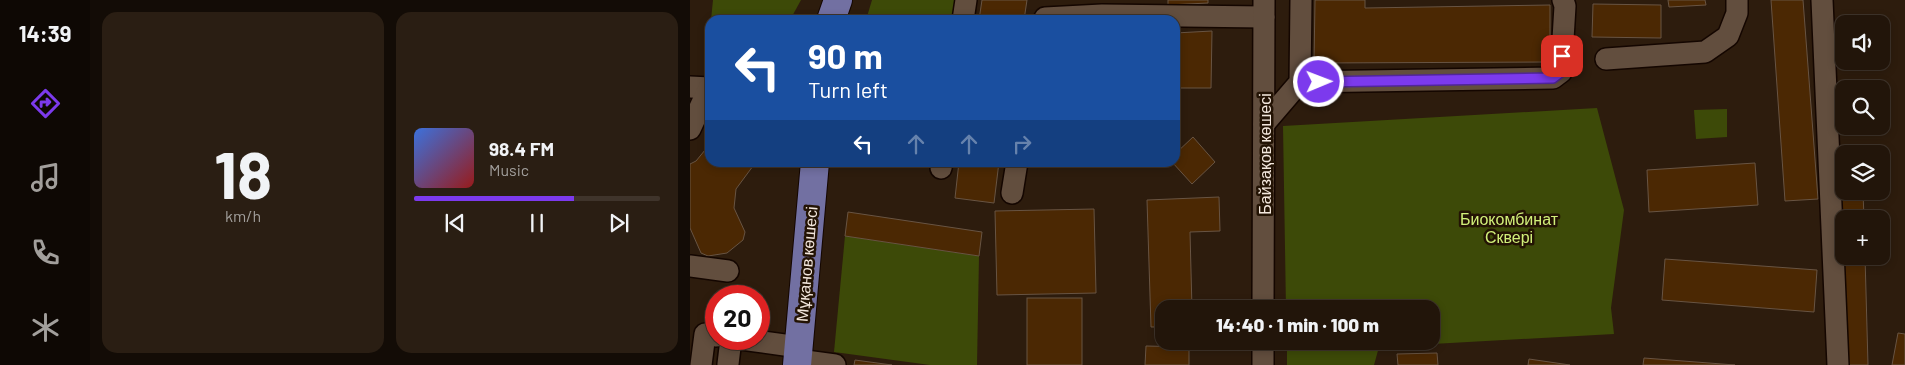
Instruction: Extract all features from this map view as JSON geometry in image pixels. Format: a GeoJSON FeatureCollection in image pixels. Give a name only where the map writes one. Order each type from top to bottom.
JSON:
{"type":"FeatureCollection","features":[{"type":"Feature","properties":{"kind":"main road"},"geometry":{"type":"LineString","coordinates":[[830,15],[832,0]]}},
{"type":"Feature","properties":{"kind":"main road"},"geometry":{"type":"LineString","coordinates":[[832,15],[838,0]]}},
{"type":"Feature","properties":{"kind":"main road","name":"Мұқанов көшесі"},"geometry":{"type":"LineString","coordinates":[[798,357],[815,167]]}},
{"type":"Feature","properties":{"kind":"street"},"geometry":{"type":"LineString","coordinates":[[964,15],[966,0]]}},
{"type":"Feature","properties":{"kind":"street"},"geometry":{"type":"LineString","coordinates":[[1264,124],[1300,82],[1301,0]]}},
{"type":"Feature","properties":{"kind":"street"},"geometry":{"type":"LineString","coordinates":[[1300,82],[1553,78],[1561,72],[1565,6],[1563,0]]}},
{"type":"Feature","properties":{"kind":"street"},"geometry":{"type":"LineString","coordinates":[[1606,59],[1705,52],[1728,36],[1738,13],[1737,0]]}},
{"type":"Feature","properties":{"kind":"street"},"geometry":{"type":"LineString","coordinates":[[1822,0],[1838,365]]}},
{"type":"Feature","properties":{"kind":"street"},"geometry":{"type":"LineString","coordinates":[[1046,13],[1264,8]]}},
{"type":"Feature","properties":{"kind":"street","name":"Байзақов көшесі"},"geometry":{"type":"LineString","coordinates":[[1263,300],[1264,8]]}},
{"type":"Feature","properties":{"kind":"street"},"geometry":{"type":"LineString","coordinates":[[690,129],[703,87]]}},
{"type":"Feature","properties":{"kind":"street"},"geometry":{"type":"LineString","coordinates":[[1012,193],[1016,167]]}},
{"type":"Feature","properties":{"kind":"street"},"geometry":{"type":"LineString","coordinates":[[690,266],[728,271]]}},
{"type":"Feature","properties":{"kind":"street"},"geometry":{"type":"LineString","coordinates":[[701,365],[705,334]]}},
{"type":"Feature","properties":{"kind":"street"},"geometry":{"type":"LineString","coordinates":[[770,348],[798,357],[835,365]]}},
{"type":"Feature","properties":{"kind":"street"},"geometry":{"type":"LineString","coordinates":[[728,364],[730,350]]}},
{"type":"Feature","properties":{"kind":"street"},"geometry":{"type":"LineString","coordinates":[[1263,350],[1263,365]]}},
{"type":"Feature","properties":{"kind":"green space"},"geometry":{"type":"Polygon","coordinates":[[[713,0],[801,0],[793,15],[712,15],[713,0]]]}},
{"type":"Feature","properties":{"kind":"green space"},"geometry":{"type":"Polygon","coordinates":[[[872,0],[959,0],[957,15],[868,15],[872,0]]]}},
{"type":"Feature","properties":{"kind":"green space","name":"Биокомбинат Сквері"},"geometry":{"type":"Polygon","coordinates":[[[1597,108],[1624,210],[1611,308],[1614,334],[1440,344],[1440,300],[1286,300],[1283,126],[1597,108]]]}},
{"type":"Feature","properties":{"kind":"green space"},"geometry":{"type":"Polygon","coordinates":[[[1727,109],[1727,137],[1696,139],[1694,110],[1727,109]]]}},
{"type":"Feature","properties":{"kind":"green space"},"geometry":{"type":"Polygon","coordinates":[[[845,236],[979,256],[977,365],[930,365],[834,352],[845,236]]]}},
{"type":"Feature","properties":{"kind":"green space","name":"Биокомбинат Сквері"},"geometry":{"type":"Polygon","coordinates":[[[1287,350],[1378,350],[1374,365],[1287,365],[1287,350]]]}},
{"type":"Feature","properties":{"kind":"building"},"geometry":{"type":"Polygon","coordinates":[[[982,0],[1027,0],[1025,15],[980,15],[982,0]]]}},
{"type":"Feature","properties":{"kind":"building"},"geometry":{"type":"Polygon","coordinates":[[[1168,0],[1208,0],[1208,3],[1168,5],[1168,0]]]}},
{"type":"Feature","properties":{"kind":"building"},"geometry":{"type":"Polygon","coordinates":[[[1315,0],[1365,0],[1365,8],[1550,5],[1550,62],[1314,63],[1315,0]]]}},
{"type":"Feature","properties":{"kind":"building"},"geometry":{"type":"Polygon","coordinates":[[[1668,0],[1705,0],[1706,5],[1669,7],[1668,0]]]}},
{"type":"Feature","properties":{"kind":"building"},"geometry":{"type":"Polygon","coordinates":[[[1771,0],[1803,0],[1818,199],[1785,201],[1771,0]]]}},
{"type":"Feature","properties":{"kind":"building"},"geometry":{"type":"Polygon","coordinates":[[[1593,4],[1661,5],[1661,38],[1592,37],[1593,4]]]}},
{"type":"Feature","properties":{"kind":"building"},"geometry":{"type":"Polygon","coordinates":[[[1212,31],[1211,88],[1180,88],[1180,33],[1212,31]]]}},
{"type":"Feature","properties":{"kind":"building"},"geometry":{"type":"Polygon","coordinates":[[[1193,137],[1215,162],[1192,184],[1177,167],[1180,167],[1180,149],[1193,137]]]}},
{"type":"Feature","properties":{"kind":"building"},"geometry":{"type":"Polygon","coordinates":[[[705,150],[705,167],[752,167],[736,189],[734,208],[745,232],[743,240],[727,253],[708,256],[701,253],[690,228],[690,164],[696,161],[705,150]]]}},
{"type":"Feature","properties":{"kind":"building"},"geometry":{"type":"Polygon","coordinates":[[[1755,163],[1758,205],[1649,212],[1647,170],[1755,163]]]}},
{"type":"Feature","properties":{"kind":"building"},"geometry":{"type":"Polygon","coordinates":[[[958,167],[998,167],[994,203],[955,198],[958,167]]]}},
{"type":"Feature","properties":{"kind":"building"},"geometry":{"type":"Polygon","coordinates":[[[1219,197],[1220,231],[1190,232],[1192,300],[1155,300],[1155,327],[1151,327],[1147,200],[1219,197]]]}},
{"type":"Feature","properties":{"kind":"building"},"geometry":{"type":"Polygon","coordinates":[[[1842,200],[1863,200],[1864,210],[1842,210],[1842,200]]]}},
{"type":"Feature","properties":{"kind":"building"},"geometry":{"type":"Polygon","coordinates":[[[1094,209],[1096,293],[997,295],[995,211],[1094,209]]]}},
{"type":"Feature","properties":{"kind":"building"},"geometry":{"type":"Polygon","coordinates":[[[848,212],[982,232],[979,256],[845,236],[848,212]]]}},
{"type":"Feature","properties":{"kind":"building"},"geometry":{"type":"Polygon","coordinates":[[[1665,259],[1817,270],[1814,312],[1662,300],[1665,259]]]}},
{"type":"Feature","properties":{"kind":"building"},"geometry":{"type":"Polygon","coordinates":[[[1844,265],[1865,265],[1868,365],[1847,365],[1844,265]]]}},
{"type":"Feature","properties":{"kind":"building"},"geometry":{"type":"Polygon","coordinates":[[[1027,298],[1082,298],[1082,365],[1027,365],[1027,298]]]}},
{"type":"Feature","properties":{"kind":"building"},"geometry":{"type":"Polygon","coordinates":[[[1898,333],[1905,334],[1905,365],[1892,365],[1898,333]]]}},
{"type":"Feature","properties":{"kind":"building"},"geometry":{"type":"Polygon","coordinates":[[[1146,346],[1155,346],[1155,350],[1189,350],[1189,365],[1145,365],[1146,346]]]}},
{"type":"Feature","properties":{"kind":"building"},"geometry":{"type":"Polygon","coordinates":[[[1437,353],[1438,365],[1398,365],[1397,354],[1437,353]]]}},
{"type":"Feature","properties":{"kind":"building"},"geometry":{"type":"Polygon","coordinates":[[[1644,358],[1735,365],[1643,365],[1644,358]]]}},
{"type":"Feature","properties":{"kind":"building"},"geometry":{"type":"Polygon","coordinates":[[[1529,359],[1570,365],[1528,365],[1529,359]]]}},
{"type":"Feature","properties":{"kind":"building"},"geometry":{"type":"Polygon","coordinates":[[[855,360],[892,365],[854,365],[855,360]]]}},
{"type":"Feature","properties":{"kind":"route"},"geometry":{"type":"LineString","coordinates":[[1319,82],[1553,78],[1561,72],[1562,56]]}}]}
